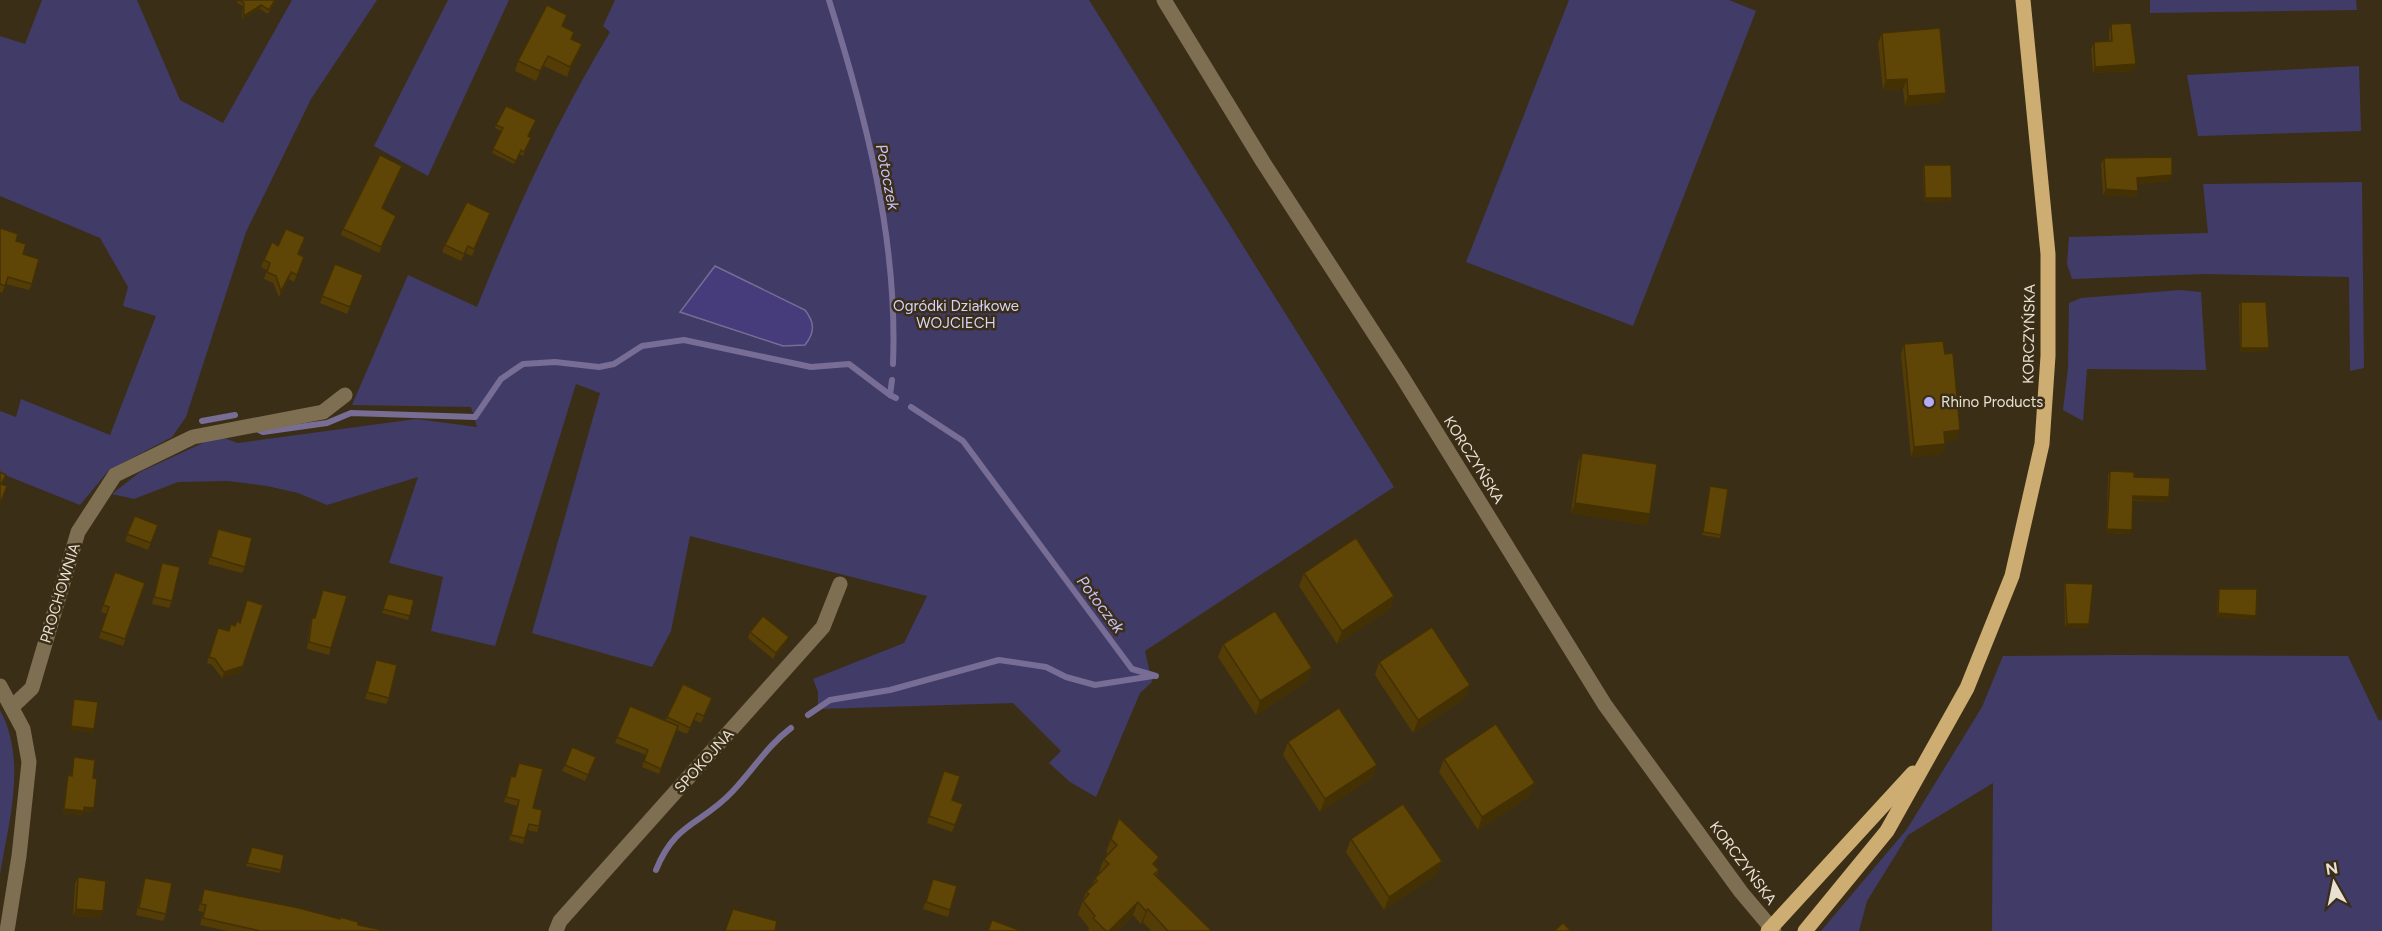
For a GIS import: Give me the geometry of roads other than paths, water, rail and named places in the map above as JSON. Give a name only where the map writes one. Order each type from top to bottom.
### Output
[{"type":"main road","name":"KORCZYŃSKA","points":[[1805,931],[1887,831],[1967,688],[2012,576],[2042,444],[2048,356],[2048,254],[2023,0]]},
{"type":"main road","name":"KORCZYŃSKA","points":[[1771,930],[1929,756]]},
{"type":"street","name":"KORCZYŃSKA","points":[[1164,0],[1263,162],[1401,375],[1605,705],[1771,930]]},
{"type":"street","name":"PROCHOWNIA","points":[[12,707],[32,688],[78,532],[115,475],[193,437],[323,412],[345,395]]},
{"type":"street","name":"SPOKOJNA","points":[[556,931],[560,921],[824,627],[840,584]]},
{"type":"street","points":[[0,686],[23,729],[29,762],[7,931]]},
{"type":"waterway","name":"Potoczek","points":[[829,0],[843,44],[877,179],[890,271],[893,364]]},
{"type":"waterway","points":[[259,430],[263,432],[327,423],[351,413],[475,417],[501,379],[523,364],[555,362],[599,367],[614,364],[642,346],[684,340],[811,367],[849,364],[890,395]]},
{"type":"waterway","name":"Potoczek","points":[[892,380],[890,395],[896,398]]},
{"type":"waterway","name":"Potoczek","points":[[911,407],[963,441],[1132,669],[1156,676]]},
{"type":"waterway","points":[[202,421],[235,415]]},
{"type":"waterway","points":[[808,715],[830,700],[890,690],[999,660],[1046,667],[1066,677],[1095,685],[1153,676]]},
{"type":"waterway","points":[[656,870],[663,854],[680,833],[721,803],[740,784],[760,758],[791,728]]},
{"type":"place","name":"Rhino Products","points":[[1929,402]]},
{"type":"park label","name":"Ogródki Działkowe WOJCIECH","points":[[956,314]]}]
